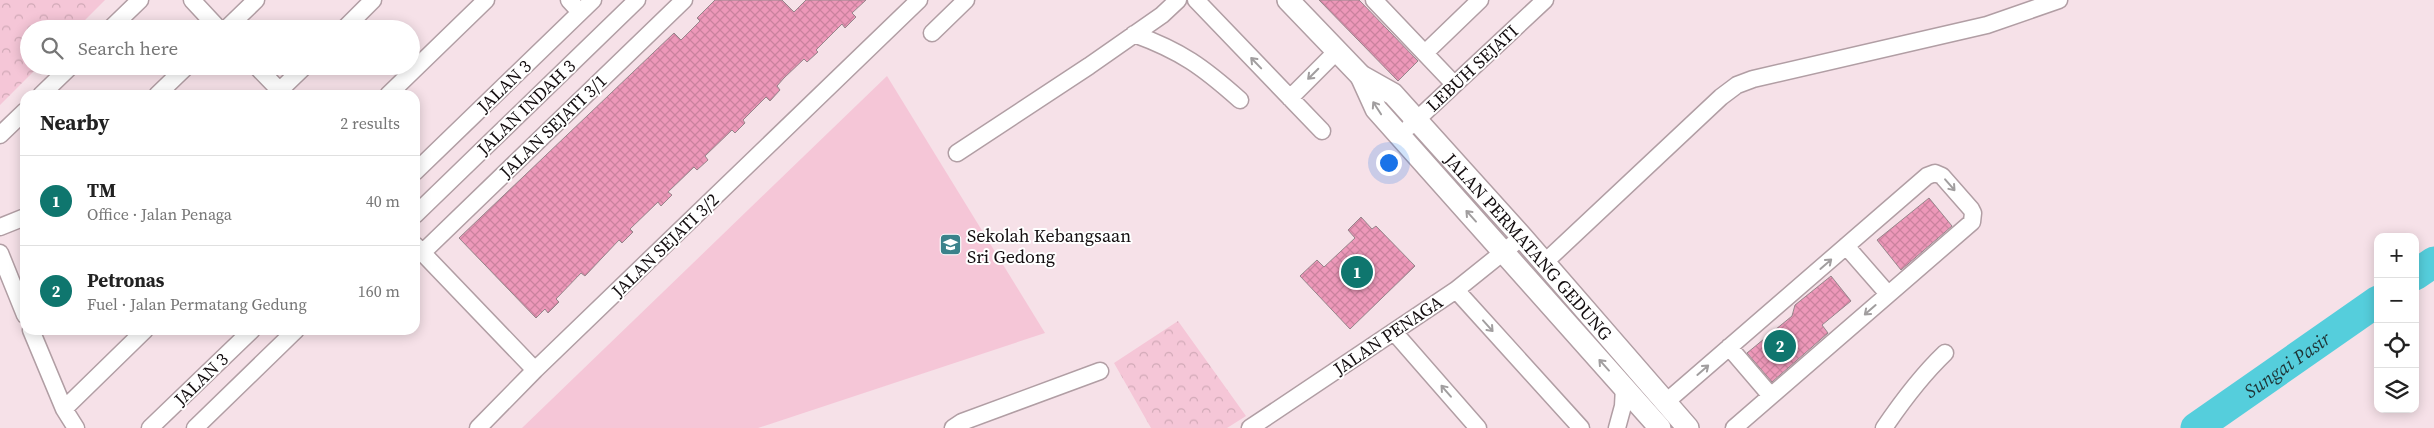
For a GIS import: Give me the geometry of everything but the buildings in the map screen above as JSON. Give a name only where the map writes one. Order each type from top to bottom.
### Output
[{"type":"main road","name":"JALAN PERMATANG GEDUNG","points":[[1288,0],[1361,76],[1393,94],[1522,237],[1688,428]]},
{"type":"main road","name":"JALAN PERMATANG GEDUNG","points":[[1361,76],[1376,109],[1660,428]]},
{"type":"street","points":[[119,20],[140,0]]},
{"type":"street","points":[[192,0],[211,20]]},
{"type":"street","points":[[235,20],[256,0]]},
{"type":"street","points":[[353,20],[373,0]]},
{"type":"street","points":[[420,64],[486,0]]},
{"type":"street","points":[[568,0],[580,12]]},
{"type":"street","name":"JALAN 3","points":[[420,167],[593,0]]},
{"type":"street","name":"JALAN INDAH 3","points":[[420,210],[637,0]]},
{"type":"street","name":"JALAN SEJATI 3/1","points":[[420,248],[684,0]]},
{"type":"street","name":"JALAN SEJATI 3/2","points":[[478,428],[535,370],[919,0]]},
{"type":"street","points":[[932,33],[966,0]]},
{"type":"street","points":[[957,153],[1042,99],[1162,15],[1178,0]]},
{"type":"street","points":[[1196,0],[1322,131]]},
{"type":"street","points":[[1374,0],[1454,84]]},
{"type":"street","points":[[1425,53],[1480,0]]},
{"type":"street","name":"LEBUH SEJATI","points":[[1400,135],[1544,0]]},
{"type":"street","points":[[1544,263],[1721,97],[1737,85],[1754,79],[1986,25],[2059,0]]},
{"type":"street","points":[[1134,34],[1158,43],[1194,61],[1240,100]]},
{"type":"street","points":[[1290,98],[1337,51]]},
{"type":"street","points":[[46,90],[62,75]]},
{"type":"street","points":[[163,90],[178,75]]},
{"type":"street","points":[[264,75],[277,90]]},
{"type":"street","points":[[284,90],[297,75]]},
{"type":"street","points":[[393,90],[409,75]]},
{"type":"street","points":[[0,135],[20,116]]},
{"type":"street","points":[[1666,402],[1931,174],[1942,176],[1971,209],[1973,213],[1972,222],[1734,428]]},
{"type":"street","points":[[0,226],[20,219]]},
{"type":"street","name":"JALAN PENAGA","points":[[1250,428],[1456,290],[1522,237]]},
{"type":"street","points":[[1846,246],[1888,294]]},
{"type":"street","points":[[420,250],[535,370]]},
{"type":"street","points":[[2,263],[20,302]]},
{"type":"street","points":[[1456,290],[1580,428]]},
{"type":"street","points":[[1394,332],[1478,428]]},
{"type":"street","points":[[33,335],[64,409],[76,428]]},
{"type":"street","points":[[64,409],[140,335]]},
{"type":"street","name":"JALAN 3","points":[[150,428],[247,335]]},
{"type":"street","points":[[195,428],[291,335]]},
{"type":"street","points":[[1729,347],[1771,396]]},
{"type":"street","points":[[1884,428],[1910,390],[1946,353]]},
{"type":"street","points":[[953,428],[962,422],[1100,371]]},
{"type":"street","points":[[1617,428],[1623,406],[1624,387]]},
{"type":"green space","points":[[0,0],[105,0],[85,20],[20,20],[20,75],[30,75],[0,105]]},
{"type":"green space","points":[[887,76],[1045,333],[758,428],[522,428]]},
{"type":"green space","points":[[1178,321],[1246,416],[1227,428],[1151,428],[1114,363]]},
{"type":"waterway","name":"Sungai Pasir","points":[[2419,272],[2434,262]]},
{"type":"waterway","name":"Sungai Pasir","points":[[2196,428],[2374,304]]},
{"type":"place","name":"Sekolah Kebangsaan Sri Gedong","points":[[951,245]]},
{"type":"place","name":"TM","points":[[1357,272]]},
{"type":"place","name":"Petronas","points":[[1780,346]]}]
